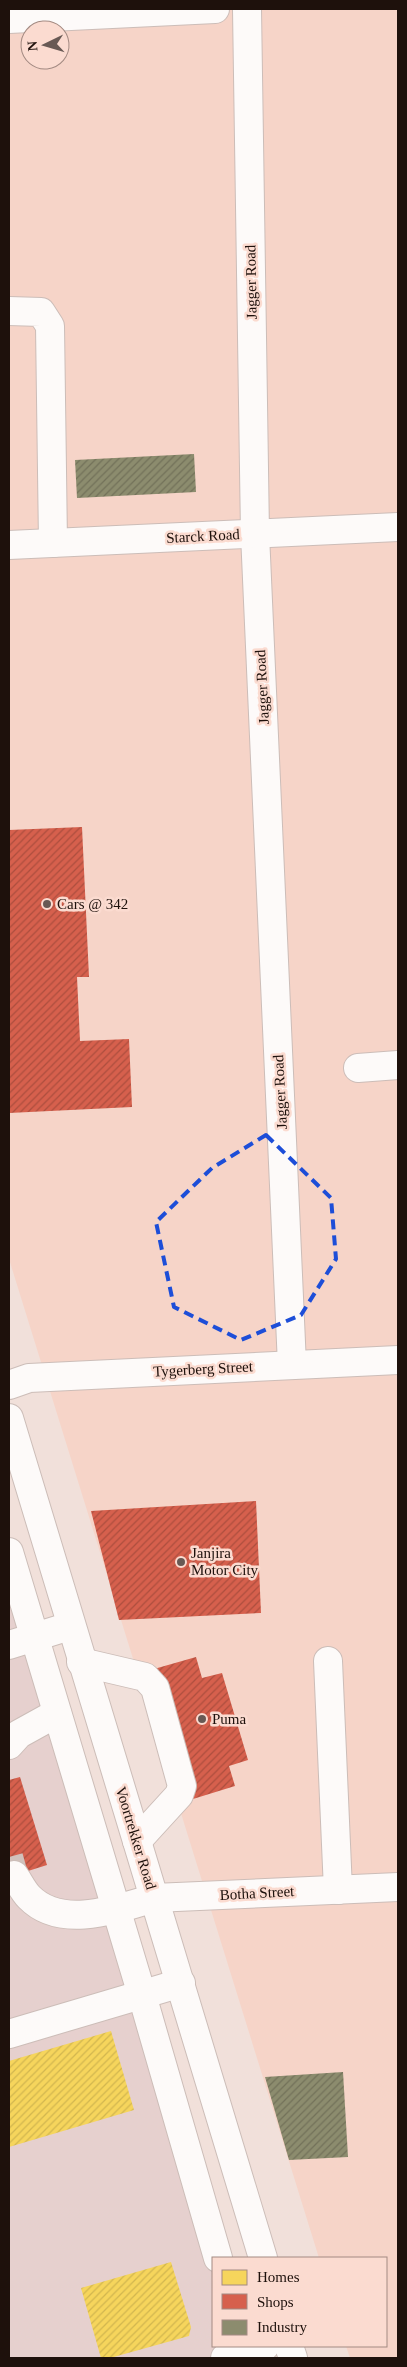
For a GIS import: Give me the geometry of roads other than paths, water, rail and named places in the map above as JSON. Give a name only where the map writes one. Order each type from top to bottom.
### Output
[{"type":"street","points":[[9,19],[215,9]]},
{"type":"street","name":"Jagger Road","points":[[247,9],[255,534],[292,1365]]},
{"type":"street","points":[[9,311],[41,312],[50,326],[53,543]]},
{"type":"street","name":"Starck Road","points":[[9,545],[398,527]]},
{"type":"street","points":[[358,1068],[398,1066]]},
{"type":"street","name":"Tygerberg Street","points":[[9,1385],[29,1378],[398,1360]]},
{"type":"street","name":"Voortrekker Road","points":[[9,1418],[70,1626],[181,1983],[263,2257]]},
{"type":"street","points":[[9,1552],[21,1641],[57,1713],[142,1995],[218,2257]]},
{"type":"street","points":[[21,1641],[70,1626]]},
{"type":"street","points":[[328,1661],[338,1890]]},
{"type":"street","points":[[81,1662],[144,1677],[155,1688],[182,1786],[180,1795],[136,1841]]},
{"type":"street","points":[[9,1744],[19,1734],[57,1713]]},
{"type":"street","name":"Botha Street","points":[[14,1875],[30,1898],[50,1911],[74,1915],[116,1909],[154,1898],[398,1887]]},
{"type":"street","points":[[9,2034],[181,1983]]},
{"type":"tunnel","points":[[9,1857],[14,1875]]},
{"type":"place","name":"Cars @ 342","points":[[47,904]]},
{"type":"place","name":"Janjira Motor City","points":[[181,1562]]},
{"type":"place","name":"Puma","points":[[202,1719]]}]
